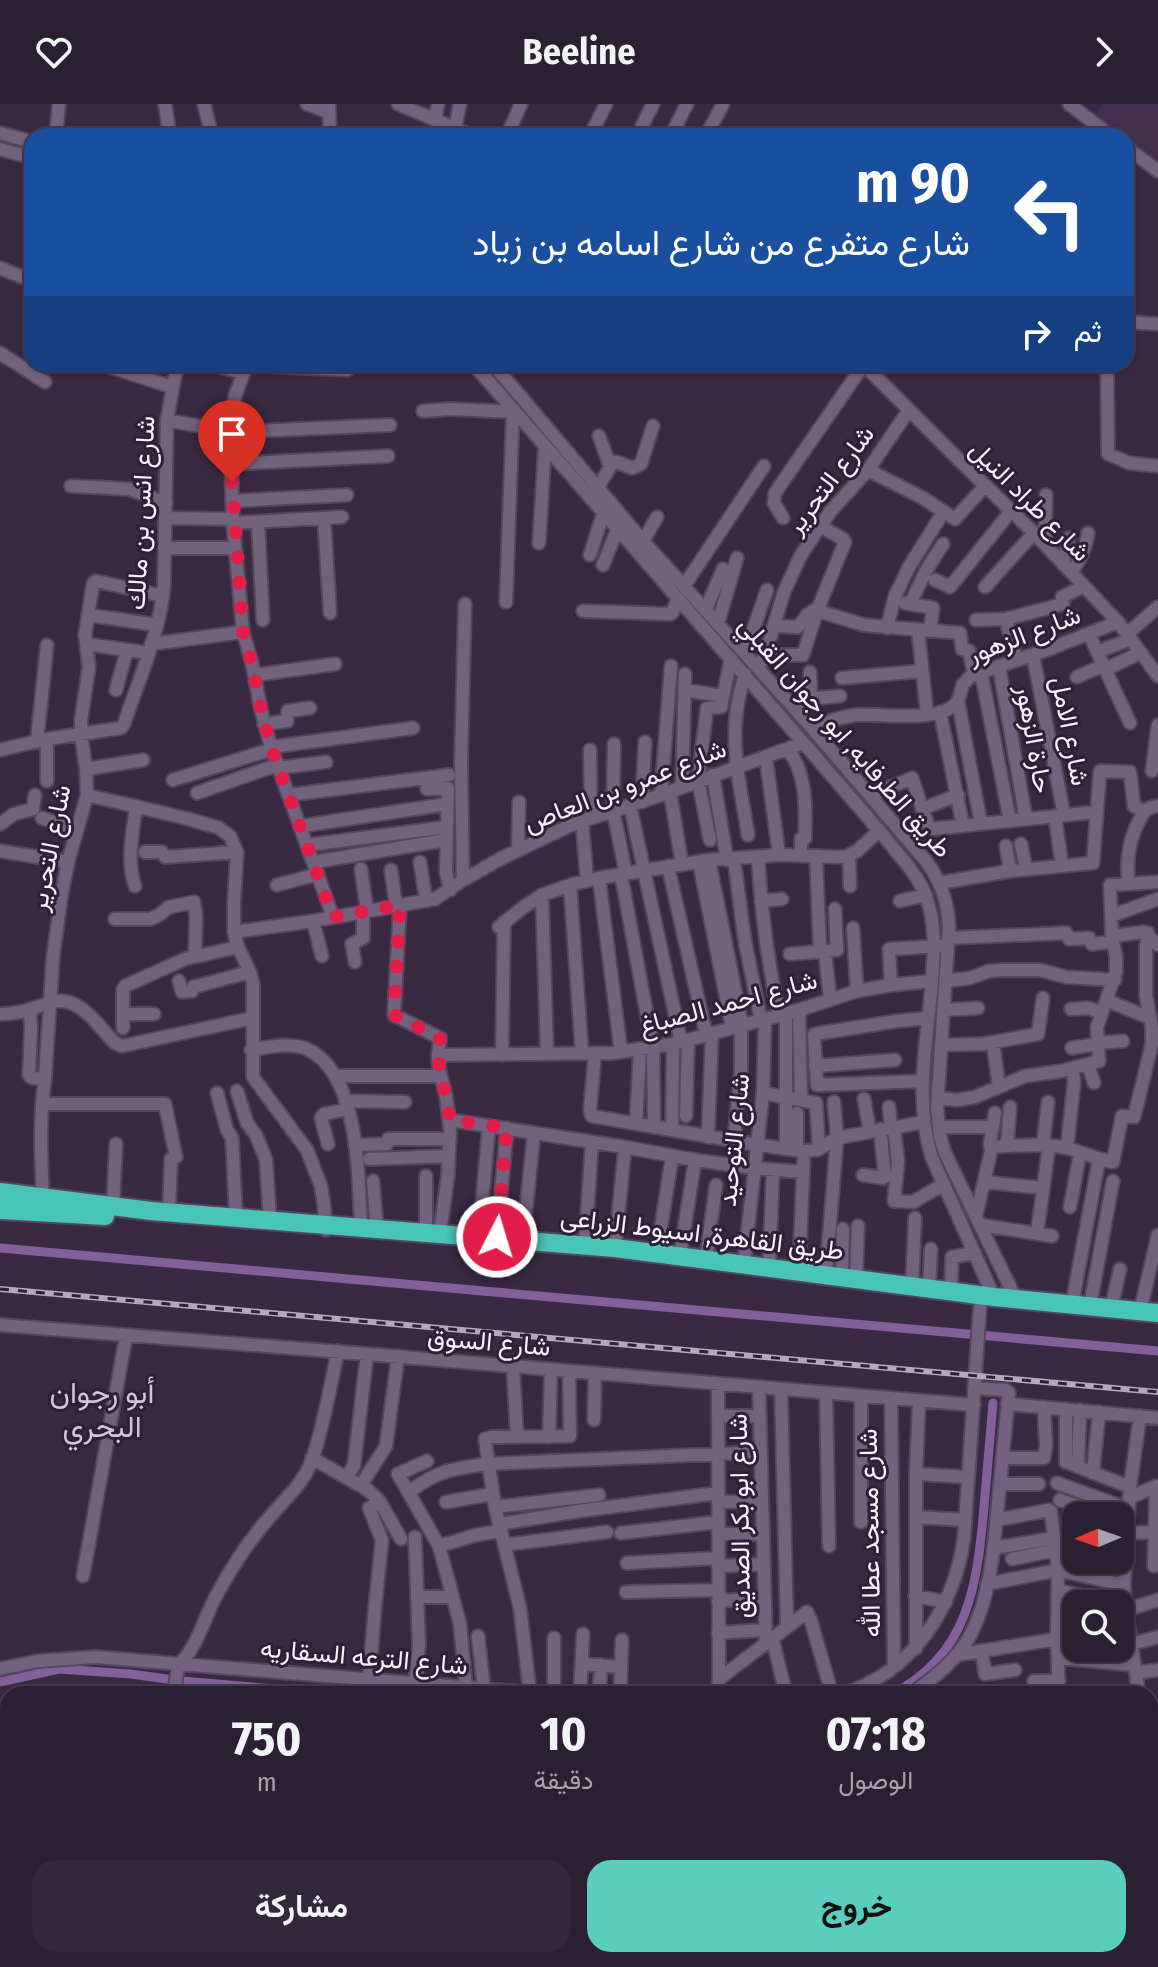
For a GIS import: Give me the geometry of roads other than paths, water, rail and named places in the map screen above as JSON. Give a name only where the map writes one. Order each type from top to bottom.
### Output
[{"type":"highway","name":"طريق القاهرة, اسيوط الزراعى","points":[[0,1192],[169,1212],[270,1220],[326,1229],[369,1227],[615,1248],[706,1259],[985,1308],[1158,1323]]},
{"type":"highway","name":"طريق القاهرة, اسيوط الزراعى","points":[[0,1210],[326,1229],[799,1271],[951,1291],[985,1308],[1016,1299],[1149,1312]]},
{"type":"street","points":[[57,128],[59,104]]},
{"type":"street","points":[[165,104],[169,128]]},
{"type":"street","points":[[204,104],[210,128]]},
{"type":"street","points":[[307,104],[329,108],[330,128]]},
{"type":"street","points":[[398,104],[455,128],[460,104]]},
{"type":"street","points":[[435,120],[438,104]]},
{"type":"street","points":[[510,128],[521,104]]},
{"type":"street","points":[[594,128],[606,104]]},
{"type":"street","points":[[641,128],[653,104]]},
{"type":"street","points":[[675,128],[687,104]]},
{"type":"street","points":[[710,128],[723,104]]},
{"type":"street","points":[[1069,104],[1100,128]]},
{"type":"street","points":[[0,133],[24,140]]},
{"type":"street","points":[[0,149],[24,156]]},
{"type":"street","points":[[1134,153],[1158,171]]},
{"type":"street","points":[[0,268],[24,278]]},
{"type":"street","points":[[1134,322],[1158,324]]},
{"type":"street","points":[[0,353],[24,368]]},
{"type":"street","points":[[29,372],[45,382]]},
{"type":"street","points":[[126,372],[172,387]]},
{"type":"street","name":"شارع انس بن مالك","points":[[0,750],[123,726],[150,648],[163,596],[167,420],[175,372]]},
{"type":"street","points":[[244,372],[233,407],[230,432],[233,521],[243,632],[271,748],[333,917]]},
{"type":"street","name":"طريق الطرفايه, ابو رجوان القبلي","points":[[480,372],[879,831],[926,895],[933,923],[944,1010],[939,1127],[945,1153],[1016,1299]]},
{"type":"street","name":"طريق الطرفايه, ابو رجوان القبلي","points":[[500,372],[643,541],[812,728],[926,861],[939,883],[947,904],[948,942],[928,1018],[923,1081],[924,1122],[932,1158],[975,1253],[985,1308]]},
{"type":"street","points":[[783,518],[774,503],[775,493],[858,372]]},
{"type":"street","name":"شارع طراد النيل","points":[[872,372],[1045,544],[1118,622],[1158,676]]},
{"type":"street","points":[[1107,372],[1107,452],[1129,463],[1158,466]]},
{"type":"street","points":[[423,411],[513,410],[506,602]]},
{"type":"street","name":"شارع التحرير","points":[[758,667],[799,558],[830,512],[868,470],[909,410]]},
{"type":"street","points":[[167,420],[230,432],[390,425]]},
{"type":"street","points":[[598,487],[615,462],[632,468],[641,464],[653,426]]},
{"type":"street","points":[[599,436],[610,466]]},
{"type":"street","points":[[539,543],[545,446]]},
{"type":"street","points":[[231,464],[388,456]]},
{"type":"street","points":[[684,586],[764,466]]},
{"type":"street","points":[[868,470],[956,519],[985,486]]},
{"type":"street","points":[[71,486],[129,489],[166,503]]},
{"type":"street","points":[[232,501],[347,495]]},
{"type":"street","points":[[1045,544],[1046,495]]},
{"type":"street","points":[[887,628],[894,601],[909,567],[944,511]]},
{"type":"street","points":[[935,580],[950,587],[1011,511]]},
{"type":"street","points":[[590,555],[603,514]]},
{"type":"street","points":[[165,518],[258,522],[342,517]]},
{"type":"street","points":[[643,541],[657,517]]},
{"type":"street","points":[[324,518],[330,613]]},
{"type":"street","points":[[258,522],[263,620]]},
{"type":"street","points":[[765,655],[803,655],[845,542],[820,526]]},
{"type":"street","points":[[603,565],[617,530]]},
{"type":"street","points":[[985,587],[1034,533]]},
{"type":"street","points":[[1067,568],[1080,561],[1088,533]]},
{"type":"street","points":[[1067,568],[1069,538]]},
{"type":"street","points":[[910,604],[943,544]]},
{"type":"street","points":[[164,548],[235,548]]},
{"type":"street","points":[[718,623],[737,558]]},
{"type":"street","points":[[706,609],[723,569]]},
{"type":"street","name":"شارع التحرير","points":[[43,1197],[42,1104],[55,942],[68,862],[87,795],[81,720],[89,667],[84,638],[93,584],[96,581],[163,596]]},
{"type":"street","points":[[976,620],[1006,619],[1063,604],[1062,597],[1084,586]]},
{"type":"street","points":[[745,653],[767,590]]},
{"type":"street","points":[[583,611],[670,614],[678,598]]},
{"type":"street","points":[[894,601],[933,608],[924,630],[922,671],[958,795],[963,826]]},
{"type":"street","points":[[463,880],[461,762],[465,604]]},
{"type":"street","points":[[1097,652],[1129,636],[1158,607]]},
{"type":"street","points":[[774,626],[798,627],[808,614],[817,611],[854,623],[961,633],[962,649],[968,650],[978,673],[1010,821]]},
{"type":"street","points":[[89,615],[157,625]]},
{"type":"street","points":[[1006,619],[1016,660]]},
{"type":"street","name":"شارع الزهور","points":[[958,701],[963,684],[978,673],[1118,622]]},
{"type":"street","points":[[86,644],[127,650],[243,632]]},
{"type":"street","points":[[1089,634],[1130,723]]},
{"type":"street","points":[[47,645],[42,740],[47,781]]},
{"type":"street","points":[[116,690],[127,650]]},
{"type":"street","points":[[1077,677],[1140,653]]},
{"type":"street","name":"شارع الامل","points":[[1033,655],[1059,816],[1062,866]]},
{"type":"street","points":[[710,840],[698,780],[707,708],[720,708],[731,658]]},
{"type":"street","points":[[255,675],[335,664]]},
{"type":"street","points":[[671,666],[666,794],[682,864]]},
{"type":"street","name":"حارة الزهور","points":[[999,666],[1026,819]]},
{"type":"street","points":[[842,678],[922,671]]},
{"type":"street","points":[[810,672],[811,699]]},
{"type":"street","points":[[682,787],[685,674]]},
{"type":"street","points":[[745,674],[736,720],[737,767],[748,835]]},
{"type":"street","points":[[685,690],[723,696]]},
{"type":"street","points":[[792,705],[840,696]]},
{"type":"street","points":[[812,728],[856,715],[934,713],[952,709],[958,701]]},
{"type":"street","points":[[958,701],[981,824]]},
{"type":"street","points":[[264,724],[287,721],[288,711],[310,708]]},
{"type":"street","points":[[1152,771],[1158,725]]},
{"type":"street","points":[[173,780],[271,748],[413,728]]},
{"type":"street","points":[[645,742],[636,803],[644,871],[681,1042],[686,1116]]},
{"type":"street","name":"شارع عمرو بن العاص","points":[[234,932],[313,921],[439,897],[518,850],[586,818],[666,794],[803,743]]},
{"type":"street","points":[[614,744],[613,810],[624,874],[654,1127]]},
{"type":"street","points":[[787,749],[797,765],[806,803],[801,856]]},
{"type":"street","points":[[590,750],[586,818],[621,1052]]},
{"type":"street","points":[[766,758],[779,855]]},
{"type":"street","points":[[86,769],[143,760]]},
{"type":"street","points":[[197,793],[278,767],[326,762]]},
{"type":"street","points":[[939,883],[1010,871],[1093,863],[1099,772],[1130,772],[1134,806],[1144,811]]},
{"type":"street","points":[[288,795],[426,783],[449,775]]},
{"type":"street","name":"شارع التوحيد","points":[[713,775],[763,1020],[763,1093],[754,1168],[754,1268]]},
{"type":"street","points":[[870,796],[912,778],[930,829],[1096,812]]},
{"type":"street","points":[[426,783],[448,787],[439,835]]},
{"type":"street","points":[[426,783],[450,890]]},
{"type":"street","points":[[0,824],[14,814],[33,809],[35,795]]},
{"type":"street","points":[[87,795],[219,828],[230,836],[237,852],[234,932],[253,984],[252,1073],[307,1150],[323,1195],[326,1229]]},
{"type":"street","points":[[922,809],[958,795]]},
{"type":"street","points":[[518,850],[519,802]]},
{"type":"street","points":[[301,826],[447,804]]},
{"type":"street","points":[[135,886],[125,858],[136,806]]},
{"type":"street","points":[[1128,883],[1128,845],[1133,831],[1144,811],[1158,806]]},
{"type":"street","points":[[365,816],[368,838]]},
{"type":"street","points":[[42,818],[77,830]]},
{"type":"street","points":[[502,1055],[502,925],[542,895],[593,879],[704,861],[779,855],[849,856],[879,831]]},
{"type":"street","points":[[308,845],[368,838],[439,835]]},
{"type":"street","points":[[277,885],[316,868],[439,835]]},
{"type":"street","points":[[1021,844],[1026,869]]},
{"type":"street","points":[[1006,846],[1010,871]]},
{"type":"street","points":[[0,851],[68,862]]},
{"type":"street","points":[[145,852],[162,852],[165,857],[237,852]]},
{"type":"street","points":[[816,856],[830,999]]},
{"type":"street","points":[[849,856],[850,886]]},
{"type":"street","points":[[758,857],[769,969],[788,1013],[799,1107],[796,1150]]},
{"type":"street","points":[[704,861],[738,1026],[741,1073],[734,1141]]},
{"type":"street","points":[[420,862],[426,901]]},
{"type":"street","points":[[668,866],[709,1034],[708,1137]]},
{"type":"street","points":[[355,962],[352,944],[363,939],[365,911],[361,869]]},
{"type":"street","points":[[391,870],[398,906],[394,1015],[440,1038],[438,1055],[450,1120],[449,1156],[433,1232]]},
{"type":"street","points":[[1094,1083],[1097,1027],[1115,980],[1117,965],[1112,939],[1110,885],[1158,882]]},
{"type":"street","points":[[570,885],[589,1053],[592,1116],[796,1150],[819,1149],[837,1138],[924,1122]]},
{"type":"street","points":[[542,895],[547,1053]]},
{"type":"street","points":[[900,901],[926,895]]},
{"type":"street","points":[[761,901],[782,899]]},
{"type":"street","points":[[1111,916],[1158,899]]},
{"type":"street","points":[[115,919],[150,919],[169,907],[194,902],[195,956]]},
{"type":"street","points":[[790,954],[837,950],[835,909]]},
{"type":"street","points":[[313,921],[322,956]]},
{"type":"street","points":[[825,952],[826,921]]},
{"type":"street","points":[[853,928],[857,991]]},
{"type":"street","points":[[891,985],[889,949],[1066,933],[1069,939],[1089,938],[1092,944],[1143,932],[1148,933],[1158,945]]},
{"type":"street","points":[[990,1147],[1046,1146],[1074,1150],[1113,1162],[1122,1116],[1134,1117],[1154,1053],[1146,996],[1148,933]]},
{"type":"street","points":[[123,1028],[123,987],[174,963],[238,947]]},
{"type":"street","name":"شارع احمد الصباغ","points":[[438,1055],[646,1049],[763,1020],[857,991],[970,978],[989,971],[1040,970],[1066,977],[1115,980]]},
{"type":"street","points":[[179,981],[182,992],[192,991],[193,987],[250,972]]},
{"type":"street","points":[[941,1045],[993,1043],[1039,1034],[1043,998]]},
{"type":"street","points":[[0,1014],[30,1011],[50,1002],[67,1002],[80,1007],[115,1043],[122,1046],[253,1018]]},
{"type":"street","points":[[1071,1009],[1104,1007],[1150,1018]]},
{"type":"street","points":[[944,1010],[978,1008]]},
{"type":"street","points":[[30,1011],[29,1075],[45,1078]]},
{"type":"street","points":[[788,1013],[786,1097],[803,1172],[799,1271]]},
{"type":"street","points":[[123,1014],[154,1014]]},
{"type":"street","points":[[923,1081],[817,1085],[815,1034],[928,1018]]},
{"type":"street","points":[[1072,1048],[1123,1041]]},
{"type":"street","points":[[672,1130],[681,1042]]},
{"type":"street","points":[[993,1043],[999,1087]]},
{"type":"street","points":[[251,1050],[279,1046],[305,1048],[321,1059],[336,1076],[347,1105],[369,1227]]},
{"type":"street","points":[[636,1123],[646,1049]]},
{"type":"street","points":[[815,1066],[895,1060]]},
{"type":"street","points":[[938,1098],[969,1098],[1025,1076],[1093,1062]]},
{"type":"street","points":[[1070,1207],[1074,1150],[1073,1068]]},
{"type":"street","points":[[336,1076],[441,1076]]},
{"type":"street","points":[[237,1091],[247,1123],[256,1135],[266,1160],[270,1220]]},
{"type":"street","points":[[217,1093],[232,1138],[236,1217]]},
{"type":"street","points":[[763,1093],[786,1097],[799,1107]]},
{"type":"street","points":[[864,1099],[884,1129],[898,1162],[894,1201],[913,1202],[944,1184]]},
{"type":"street","points":[[328,1144],[321,1118],[324,1114],[347,1105],[405,1102]]},
{"type":"street","points":[[1037,1234],[1048,1102]]},
{"type":"street","points":[[799,1107],[816,1103],[819,1149]]},
{"type":"street","points":[[42,1104],[165,1104],[176,1157],[171,1159],[169,1212]]},
{"type":"street","points":[[863,1175],[885,1177],[884,1129],[889,1107]]},
{"type":"street","points":[[1007,1146],[1010,1107]]},
{"type":"street","points":[[817,1116],[835,1108],[841,1276]]},
{"type":"street","points":[[995,1113],[978,1221],[1052,1236]]},
{"type":"street","points":[[450,1120],[672,1157],[803,1172]]},
{"type":"street","points":[[488,1237],[489,1126]]},
{"type":"street","points":[[939,1127],[993,1127]]},
{"type":"street","points":[[488,1237],[507,1128]]},
{"type":"street","points":[[523,1239],[534,1133]]},
{"type":"street","points":[[355,1145],[388,1144],[388,1139],[450,1139]]},
{"type":"street","points":[[585,1245],[592,1142]]},
{"type":"street","points":[[113,1206],[116,1144]]},
{"type":"street","points":[[615,1248],[625,1147]]},
{"type":"street","points":[[932,1158],[945,1153]]},
{"type":"street","points":[[369,1159],[449,1156]]},
{"type":"street","points":[[657,1253],[672,1157]]},
{"type":"street","points":[[1081,1305],[1099,1159]]},
{"type":"street","points":[[680,1256],[695,1160]]},
{"type":"street","points":[[754,1268],[773,1170]]},
{"type":"street","points":[[426,1176],[433,1232]]},
{"type":"street","points":[[369,1227],[373,1181]]},
{"type":"street","points":[[1081,1305],[1113,1181]]},
{"type":"street","points":[[984,1182],[1043,1188]]},
{"type":"street","points":[[706,1259],[716,1185]]},
{"type":"street","points":[[915,1218],[921,1287]]},
{"type":"street","points":[[841,1276],[858,1226]]},
{"type":"street","points":[[841,1276],[843,1229]]},
{"type":"street","points":[[1149,1312],[1158,1235]]},
{"type":"street","points":[[921,1287],[931,1249]]},
{"type":"street","points":[[951,1291],[952,1257],[975,1253]]},
{"type":"street","points":[[1111,1309],[1120,1269]]},
{"type":"street","points":[[862,1686],[894,1667],[916,1648],[946,1602],[958,1570],[965,1520],[978,1341],[985,1308]]},
{"type":"street","name":"شارع السوق","points":[[0,1325],[974,1405]]},
{"type":"street","points":[[83,1576],[126,1336]]},
{"type":"street","points":[[175,1686],[177,1668],[189,1655],[206,1615],[240,1556],[297,1487],[309,1467],[338,1351]]},
{"type":"street","points":[[347,1477],[354,1465],[367,1354]]},
{"type":"street","points":[[361,1485],[386,1446],[398,1356]]},
{"type":"street","points":[[513,1366],[517,1437]]},
{"type":"street","points":[[549,1437],[551,1370]]},
{"type":"street","points":[[529,1686],[520,1608],[499,1528],[485,1438],[571,1435],[569,1371]]},
{"type":"street","points":[[594,1420],[595,1373]]},
{"type":"street","points":[[718,1384],[718,1686]]},
{"type":"street","name":"شارع ابو بكر الصديق","points":[[759,1388],[768,1637],[783,1686]]},
{"type":"street","points":[[922,1686],[956,1655],[971,1634],[987,1584],[994,1548],[1009,1393],[1006,1390],[975,1388]]},
{"type":"street","points":[[781,1389],[787,1625]]},
{"type":"street","points":[[826,1393],[829,1546]]},
{"type":"street","points":[[861,1396],[861,1522]]},
{"type":"street","name":"شارع مسجد عطا الله","points":[[891,1398],[894,1667]]},
{"type":"street","points":[[916,1648],[919,1401]]},
{"type":"street","points":[[1007,1404],[1158,1418]]},
{"type":"street","points":[[1003,1458],[1045,1457],[1044,1407]]},
{"type":"street","points":[[1066,1409],[1066,1462],[1093,1473],[1129,1498]]},
{"type":"street","points":[[1078,1467],[1080,1410]]},
{"type":"street","points":[[1093,1473],[1099,1412]]},
{"type":"street","points":[[718,1416],[760,1416]]},
{"type":"street","points":[[1128,1502],[1140,1416]]},
{"type":"street","points":[[409,1492],[443,1471],[487,1464],[761,1452]]},
{"type":"street","points":[[312,1458],[361,1485],[380,1502],[401,1539]]},
{"type":"street","points":[[427,1461],[398,1473],[439,1546],[462,1637],[466,1686]]},
{"type":"street","points":[[916,1474],[968,1477]]},
{"type":"street","points":[[1057,1483],[1129,1498],[1156,1486],[1154,1566]]},
{"type":"street","points":[[1000,1484],[1039,1484]]},
{"type":"street","points":[[446,1502],[599,1495]]},
{"type":"street","points":[[439,1546],[499,1528],[579,1511],[718,1497],[762,1501]]},
{"type":"street","points":[[1060,1500],[1066,1502]]},
{"type":"street","points":[[369,1680],[376,1540],[369,1508],[380,1502]]},
{"type":"street","points":[[997,1520],[1050,1510],[1058,1570],[1059,1686]]},
{"type":"street","points":[[916,1517],[965,1520]]},
{"type":"street","points":[[1134,1527],[1156,1532]]},
{"type":"street","points":[[621,1533],[718,1528],[763,1534]]},
{"type":"street","points":[[504,1545],[607,1532]]},
{"type":"street","points":[[376,1540],[433,1533]]},
{"type":"street","points":[[415,1537],[419,1646],[415,1684]]},
{"type":"street","points":[[1012,1559],[1056,1544]]},
{"type":"street","points":[[994,1548],[1062,1544]]},
{"type":"street","points":[[627,1563],[764,1564]]},
{"type":"street","points":[[987,1584],[1058,1570],[1124,1585]]},
{"type":"street","points":[[1124,1574],[1124,1590]]},
{"type":"street","points":[[626,1592],[765,1598]]},
{"type":"street","points":[[915,1596],[946,1602]]},
{"type":"street","points":[[417,1597],[453,1597]]},
{"type":"street","points":[[1134,1605],[1158,1600]]},
{"type":"street","points":[[719,1679],[768,1637],[806,1612],[830,1686]]},
{"type":"street","points":[[956,1655],[1062,1632]]},
{"type":"street","points":[[718,1633],[768,1637]]},
{"type":"street","points":[[581,1686],[583,1634]]},
{"type":"street","points":[[478,1636],[484,1686]]},
{"type":"street","points":[[1134,1639],[1158,1637]]},
{"type":"street","points":[[554,1638],[554,1686]]},
{"type":"street","points":[[620,1686],[622,1640]]},
{"type":"street","points":[[982,1651],[985,1674],[1015,1670]]},
{"type":"street","name":"شارع الترعه السقاريه","points":[[0,1669],[76,1657],[140,1660],[177,1668],[440,1686]]},
{"type":"street","points":[[1058,1658],[1158,1670]]},
{"type":"street","points":[[1133,1662],[1138,1686]]},
{"type":"street","points":[[582,1664],[621,1667]]},
{"type":"street","points":[[600,1686],[601,1665]]},
{"type":"street","points":[[1034,1686],[1034,1681],[1055,1686]]},
{"type":"waterway","points":[[0,1248],[1158,1351]]},
{"type":"waterway","points":[[905,1686],[938,1659],[953,1638],[972,1590],[978,1564],[993,1403]]},
{"type":"waterway","points":[[0,1682],[59,1669],[240,1686]]},
{"type":"railway","points":[[0,1289],[1158,1392]]},
{"type":"district","name":"أبو رجوان البحري","points":[[102,1410]]}]
